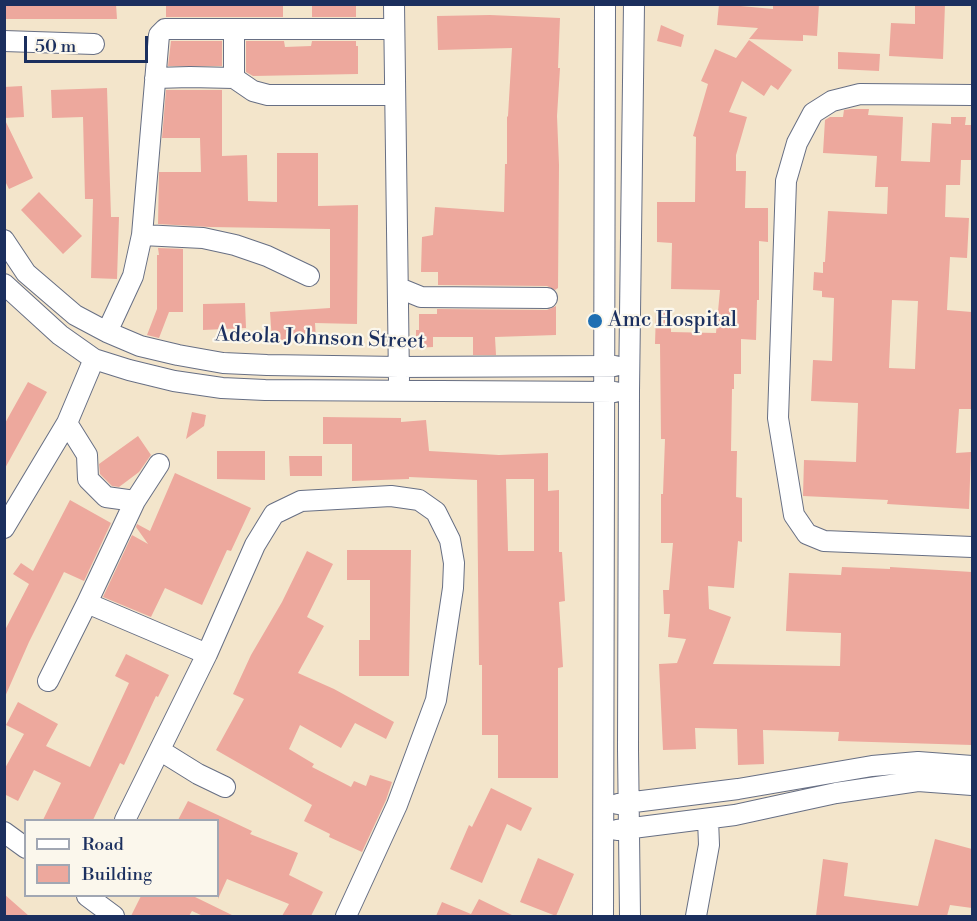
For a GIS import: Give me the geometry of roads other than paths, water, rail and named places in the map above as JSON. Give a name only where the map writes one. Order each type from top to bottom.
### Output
[{"type":"street","points":[[394,4],[399,392]]},
{"type":"street","points":[[603,916],[605,4]]},
{"type":"street","points":[[630,916],[629,392],[634,4]]},
{"type":"street","points":[[107,332],[133,276],[142,235],[159,35],[165,29],[394,29]]},
{"type":"street","points":[[234,30],[234,78]]},
{"type":"street","points":[[4,41],[94,44]]},
{"type":"street","points":[[155,78],[234,78],[253,91],[268,95],[394,95]]},
{"type":"street","points":[[972,95],[860,94],[832,100],[813,113],[797,143],[786,181],[778,418],[794,515],[807,534],[824,541],[972,547]]},
{"type":"street","points":[[142,235],[203,238],[235,245],[267,256],[309,276]]},
{"type":"street","name":"Adeola Johnson Street","points":[[4,240],[26,273],[75,315],[140,346],[178,355],[223,363],[267,365],[630,366]]},
{"type":"street","points":[[4,284],[60,335],[94,359],[174,381],[222,388],[265,390],[629,392]]},
{"type":"street","points":[[399,288],[421,297],[546,298]]},
{"type":"street","points":[[4,528],[67,423],[94,359]]},
{"type":"street","points":[[67,423],[87,455],[88,479],[106,497],[135,501]]},
{"type":"street","points":[[48,681],[135,501],[159,464]]},
{"type":"street","points":[[126,819],[207,654],[255,545],[274,513],[302,501],[391,496],[419,500],[436,512],[450,540],[454,563],[453,588],[436,700],[397,805],[346,916]]},
{"type":"street","points":[[87,603],[207,654]]},
{"type":"street","points":[[161,751],[198,774],[225,787]]},
{"type":"street","points":[[602,805],[738,789],[872,766],[918,762],[972,766]]},
{"type":"street","points":[[603,831],[735,815],[836,793],[918,781],[972,785]]},
{"type":"street","points":[[696,916],[709,845],[708,819]]},
{"type":"street","points":[[4,832],[24,847]]},
{"type":"street","points":[[88,897],[114,916]]},
{"type":"place","name":"Amc Hospital","points":[[595,321]]}]
